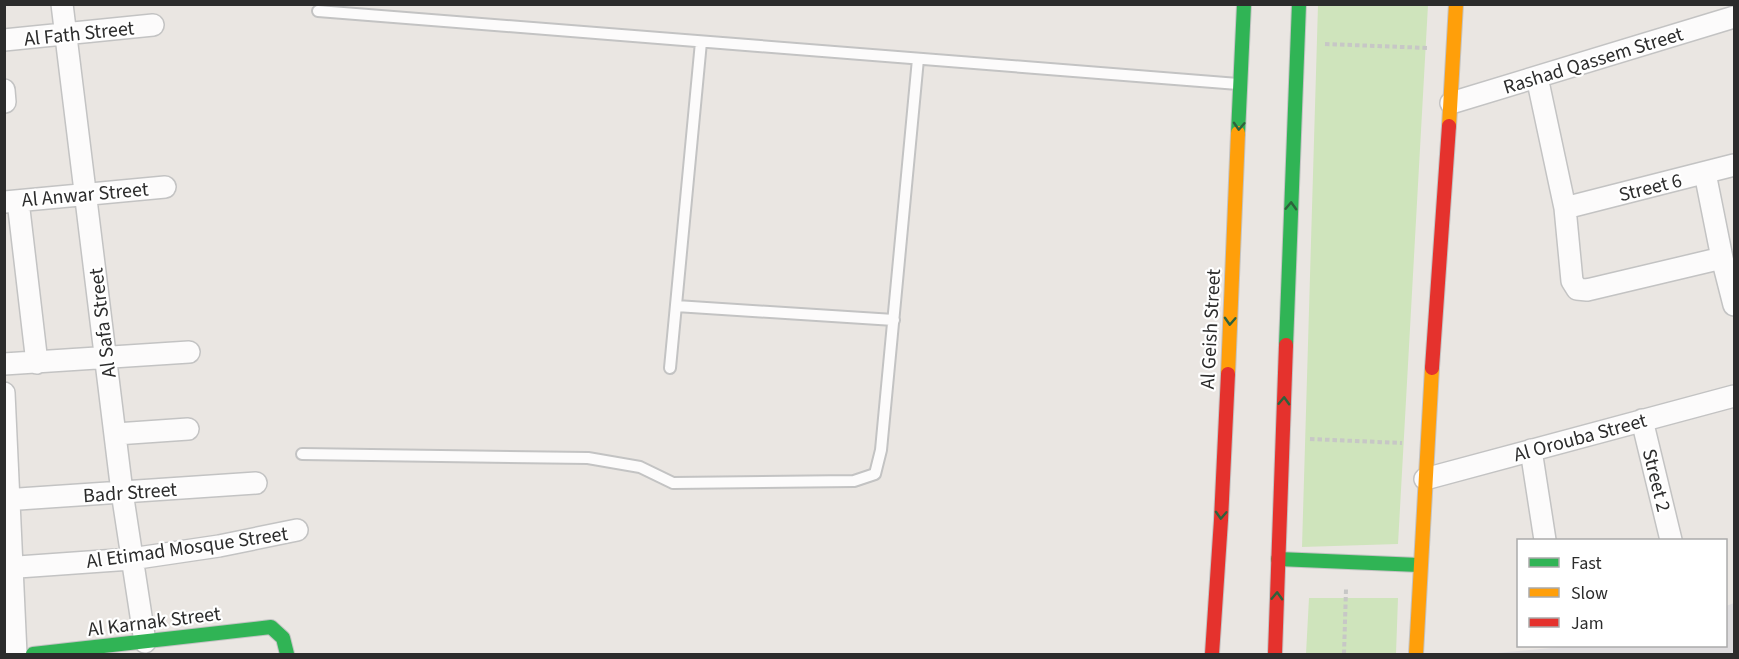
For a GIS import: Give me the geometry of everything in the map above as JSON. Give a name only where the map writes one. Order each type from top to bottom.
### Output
[{"type":"main road","name":"Al Geish Street","points":[[1212,654],[1221,509],[1244,4]]},
{"type":"main road","points":[[1275,654],[1299,4]]},
{"type":"main road","points":[[1416,654],[1426,444],[1456,4]]},
{"type":"main road","points":[[1278,559],[1419,565]]},
{"type":"main road","name":"Al Karnak Street","points":[[33,654],[271,627],[285,638],[287,654]]},
{"type":"street","name":"Al Safa Street","points":[[62,4],[122,492],[145,642]]},
{"type":"street","name":"Rashad Qassem Street","points":[[1451,103],[1734,17]]},
{"type":"street","name":"Al Fath Street","points":[[4,40],[153,25]]},
{"type":"street","points":[[1537,76],[1566,208],[1572,281],[1577,289],[1587,290],[1722,258]]},
{"type":"street","name":"Street 6","points":[[1566,208],[1734,165]]},
{"type":"street","points":[[1705,173],[1734,305]]},
{"type":"street","name":"Al Anwar Street","points":[[11,201],[165,187]]},
{"type":"street","points":[[11,201],[37,363]]},
{"type":"street","points":[[4,364],[189,352]]},
{"type":"street","points":[[4,393],[8,568],[16,654]]},
{"type":"street","name":"Al Orouba Street","points":[[1425,479],[1734,396]]},
{"type":"street","name":"Street 2","points":[[1642,420],[1671,539]]},
{"type":"street","points":[[116,434],[188,429]]},
{"type":"street","points":[[1531,450],[1545,539]]},
{"type":"street","name":"Badr Street","points":[[7,500],[256,483]]},
{"type":"street","name":"Al Etimad Mosque Street","points":[[8,568],[131,559],[219,546],[297,530]]},
{"type":"lane","points":[[318,11],[1241,85]]},
{"type":"lane","points":[[670,368],[701,42]]},
{"type":"lane","points":[[302,454],[588,458],[640,467],[674,483],[854,481],[874,474],[881,450],[918,59]]},
{"type":"lane","points":[[676,306],[894,320]]},
{"type":"path","points":[[1297,42],[1454,49]]},
{"type":"path","points":[[1282,438],[1426,444]]},
{"type":"path","points":[[1344,654],[1348,562]]},
{"type":"shaded area","points":[[1734,603],[1734,654],[1487,654],[1562,647],[1727,647],[1727,606]]},
{"type":"green space","points":[[1318,5],[1428,5],[1398,544],[1302,547]]},
{"type":"green space","points":[[1309,598],[1398,598],[1396,654],[1306,654]]},
{"type":"traffic: fast","points":[[1238,133],[1244,4]]},
{"type":"traffic: fast","points":[[1286,345],[1299,4]]},
{"type":"traffic: fast","points":[[1278,559],[1419,565]]},
{"type":"traffic: fast","points":[[33,654],[271,627],[283,638],[287,654]]},
{"type":"traffic: slow","points":[[1449,126],[1456,4]]},
{"type":"traffic: slow","points":[[1228,374],[1238,133]]},
{"type":"traffic: slow","points":[[1416,654],[1432,368]]},
{"type":"traffic: jam","points":[[1432,368],[1449,126]]},
{"type":"traffic: jam","points":[[1275,654],[1286,345]]},
{"type":"traffic: jam","points":[[1212,654],[1228,374]]}]
